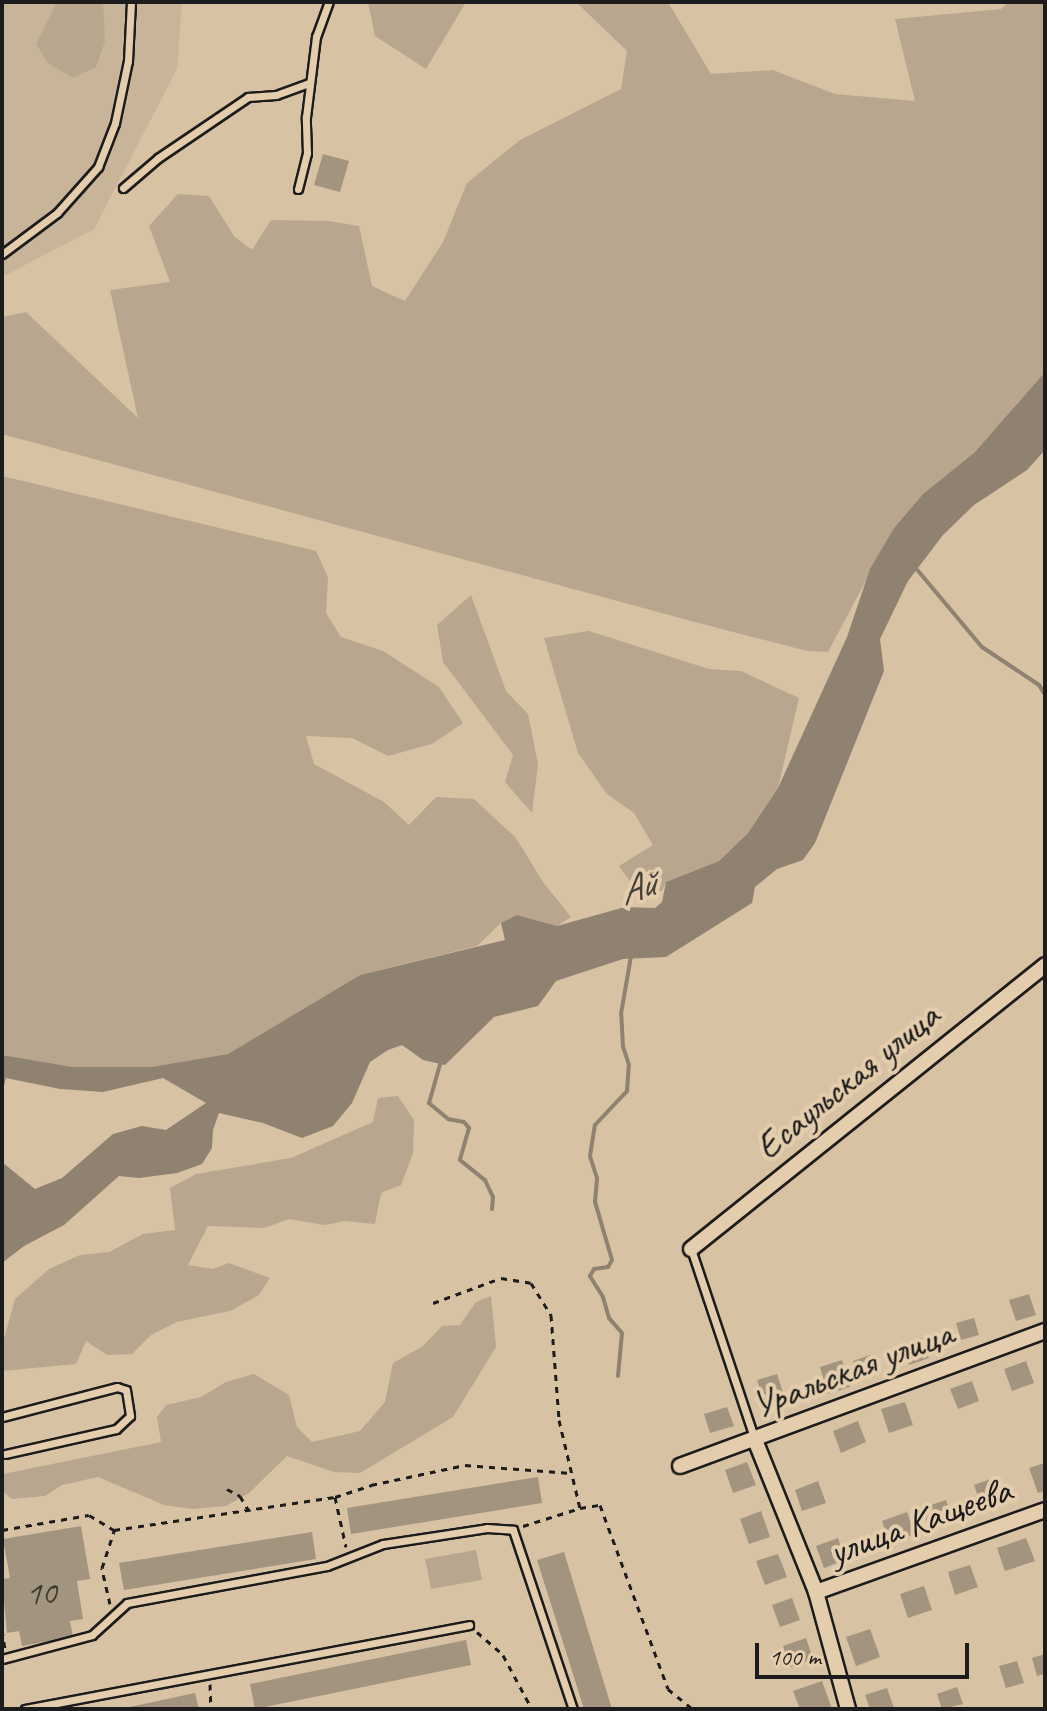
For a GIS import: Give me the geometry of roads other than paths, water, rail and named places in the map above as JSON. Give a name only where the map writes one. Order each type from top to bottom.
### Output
[{"type":"street","name":"Есаульская улица","points":[[691,1249],[1045,965]]},
{"type":"street","name":"Уральская улица","points":[[680,1466],[1045,1331]]},
{"type":"street","points":[[755,1440],[816,1592],[848,1709]]},
{"type":"street","name":"улица Кащеева","points":[[816,1592],[1045,1510]]},
{"type":"lane","points":[[2,254],[57,213],[98,167],[115,123],[128,61],[131,2]]},
{"type":"lane","points":[[298,189],[307,153],[309,83],[316,37],[329,2]]},
{"type":"lane","points":[[123,188],[158,158],[248,97],[276,95],[309,83]]},
{"type":"lane","points":[[691,1249],[755,1440]]},
{"type":"lane","points":[[2,1417],[117,1387],[126,1390],[130,1416],[116,1429],[5,1454]]},
{"type":"lane","points":[[4,1659],[92,1635],[127,1603],[327,1566],[383,1544],[487,1528],[513,1530],[573,1709]]},
{"type":"lane","points":[[25,1709],[469,1625]]},
{"type":"waterway","points":[[914,566],[982,647],[1039,685],[1045,695]]},
{"type":"waterway","points":[[618,1376],[622,1333],[609,1318],[603,1297],[590,1276],[594,1269],[608,1267],[612,1260],[595,1202],[597,1178],[590,1156],[595,1125],[627,1091],[629,1065],[623,1047],[621,1014],[631,956]]},
{"type":"waterway","points":[[441,1061],[429,1103],[448,1119],[464,1122],[469,1128],[460,1160],[485,1180],[493,1197],[492,1209]]},
{"type":"water label","name":"Ай","points":[[637,887]]}]
